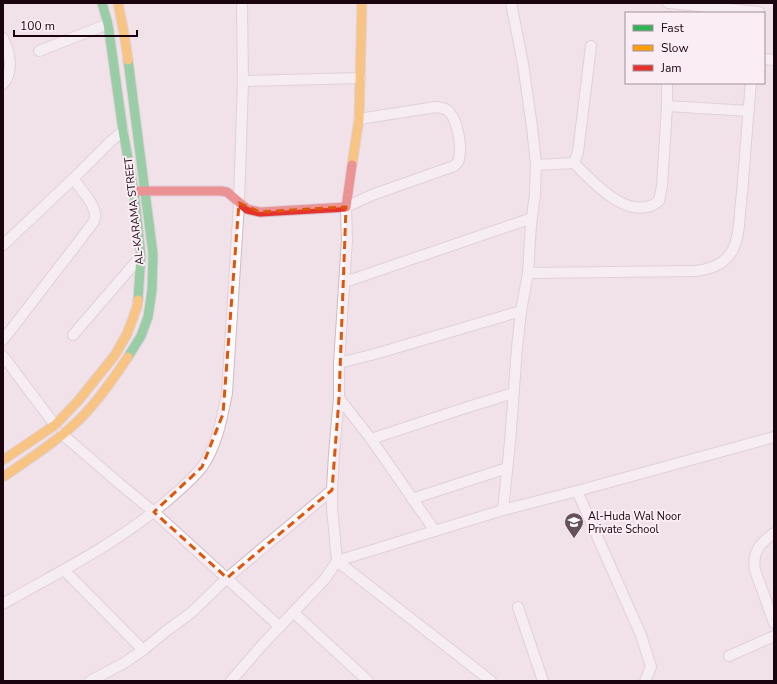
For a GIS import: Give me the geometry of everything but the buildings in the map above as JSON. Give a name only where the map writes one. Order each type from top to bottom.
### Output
[{"type":"street","name":"AL-KARAMA STREET","points":[[3,460],[55,424],[78,401],[115,356],[127,334],[137,307],[141,256],[134,191],[123,131],[108,24],[102,3]]},
{"type":"street","name":"AL-KARAMA STREET","points":[[3,476],[62,434],[86,412],[108,387],[138,343],[145,327],[151,303],[153,254],[125,39],[118,3]]},
{"type":"street","points":[[3,604],[98,550],[140,523],[177,492],[202,467],[210,453],[223,414],[229,372],[239,203],[243,81],[242,3]]},
{"type":"street","points":[[231,681],[263,644],[325,580],[337,561],[332,508],[332,490],[339,398],[339,362],[345,282],[347,240],[346,207],[359,119],[362,3]]},
{"type":"street","points":[[503,510],[521,311],[528,273],[536,165],[523,64],[511,3]]},
{"type":"street","points":[[668,3],[759,9]]},
{"type":"street","points":[[39,51],[108,24]]},
{"type":"street","points":[[3,38],[10,65],[8,79],[3,84]]},
{"type":"street","points":[[574,163],[578,152],[591,46]]},
{"type":"street","points":[[243,81],[360,78]]},
{"type":"street","points":[[536,165],[574,163],[592,181],[619,202],[636,208],[653,206],[659,202],[662,186],[667,84]]},
{"type":"street","points":[[528,273],[696,271],[709,269],[725,260],[736,243],[751,84]]},
{"type":"street","points":[[667,106],[749,110]]},
{"type":"street","points":[[134,191],[222,191],[227,192],[247,209],[260,212],[346,207],[372,195],[454,166],[460,159],[459,133],[455,121],[446,109],[436,107],[359,119]]},
{"type":"street","points":[[3,245],[123,131]]},
{"type":"street","points":[[3,340],[93,223],[95,212],[93,206],[73,179]]},
{"type":"street","points":[[345,282],[532,218]]},
{"type":"street","points":[[73,335],[141,256]]},
{"type":"street","points":[[339,362],[375,354],[521,311]]},
{"type":"street","points":[[3,356],[55,424]]},
{"type":"street","points":[[371,440],[462,408],[513,393]]},
{"type":"street","points":[[339,398],[371,440],[435,531]]},
{"type":"street","points":[[62,434],[121,486],[154,512],[280,627]]},
{"type":"street","points":[[337,561],[503,510],[774,437]]},
{"type":"street","points":[[412,499],[507,468]]},
{"type":"street","points":[[90,681],[124,664],[192,612],[227,578],[332,490]]},
{"type":"street","points":[[577,491],[641,635],[650,667],[645,681]]},
{"type":"street","points":[[774,533],[763,541],[758,548],[754,562],[755,570],[774,623]]},
{"type":"street","points":[[337,561],[491,681]]},
{"type":"street","points":[[64,570],[143,650]]},
{"type":"street","points":[[518,606],[543,681]]},
{"type":"street","points":[[294,613],[368,681]]},
{"type":"street","points":[[729,656],[774,636]]},
{"type":"highlighted area","points":[[239,203],[260,212],[346,207],[339,398],[332,490],[227,578],[154,512],[202,467],[223,414]]},
{"type":"traffic: fast","points":[[102,3],[108,24],[123,131],[134,191],[141,256],[138,300]]},
{"type":"traffic: fast","points":[[128,60],[153,254],[152,290],[148,317],[141,336],[128,357]]},
{"type":"traffic: slow","points":[[118,3],[128,60]]},
{"type":"traffic: slow","points":[[352,165],[359,119],[362,3]]},
{"type":"traffic: slow","points":[[3,460],[55,425],[78,401],[115,355],[127,334],[137,307],[138,300]]},
{"type":"traffic: slow","points":[[3,477],[52,443],[79,420],[99,398],[128,357]]},
{"type":"traffic: jam","points":[[136,191],[227,192],[247,209],[260,212],[346,207],[352,165]]},
{"type":"place","name":"Al-Huda Wal Noor Private School","points":[[574,539]]}]
